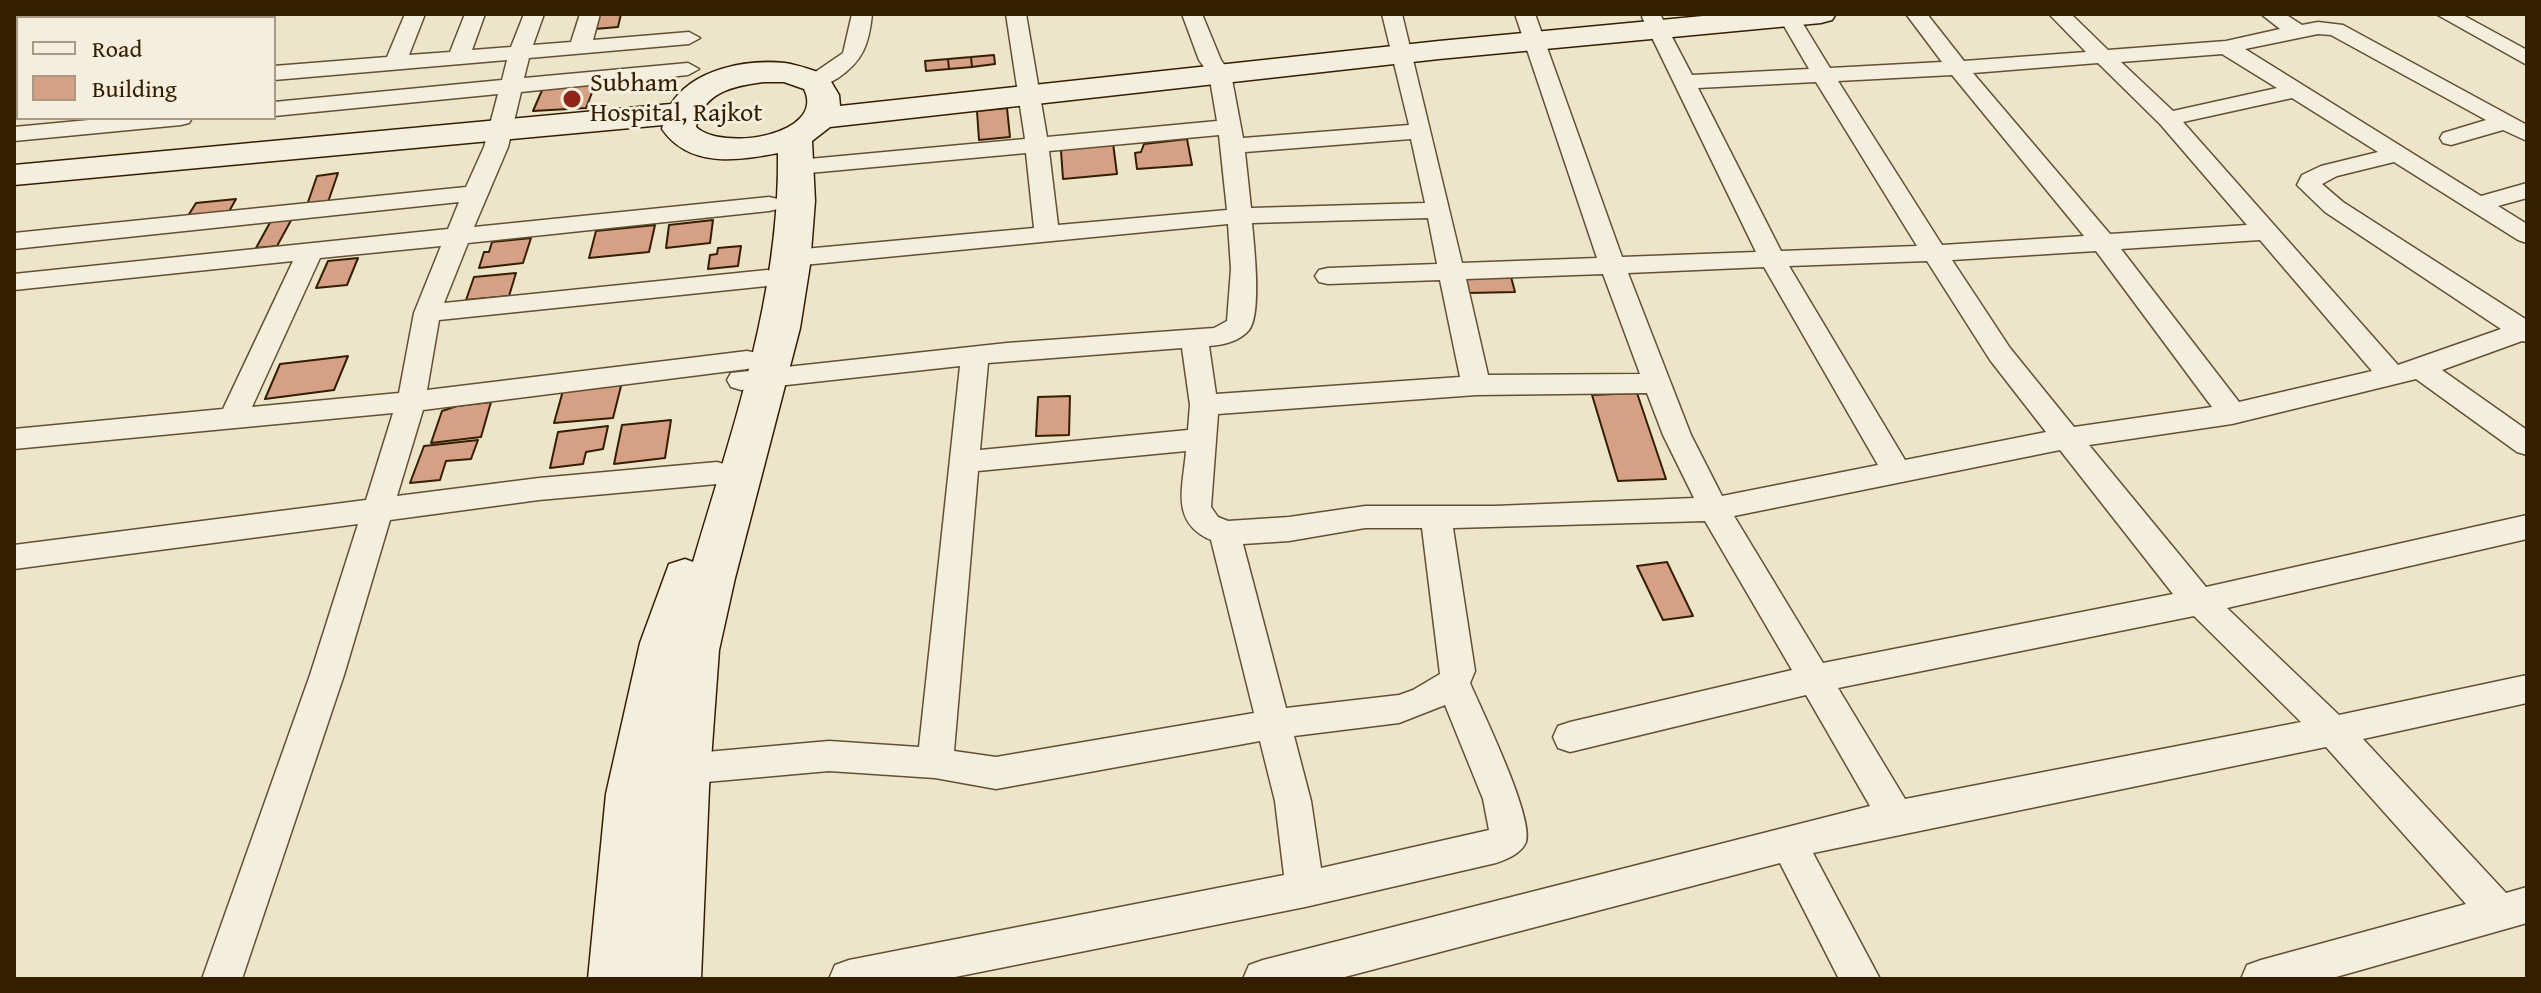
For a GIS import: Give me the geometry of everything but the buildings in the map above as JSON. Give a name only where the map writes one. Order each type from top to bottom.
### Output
[{"type":"main road","points":[[686,101],[688,139],[712,148],[744,150],[803,125],[1027,86],[1215,67],[1397,36],[1821,14]]},
{"type":"main road","points":[[14,193],[498,138],[686,101],[727,79],[764,72],[787,73],[803,125],[780,268],[753,372],[696,642],[684,769],[672,979]]},
{"type":"main road","points":[[780,268],[769,204],[803,125]]},
{"type":"main road","points":[[14,175],[498,138]]},
{"type":"main road","points":[[617,979],[632,794],[664,643],[717,473],[753,372]]},
{"type":"street","points":[[395,63],[415,14]]},
{"type":"street","points":[[458,58],[475,14]]},
{"type":"street","points":[[222,979],[327,675],[411,402],[427,313],[498,138],[520,52],[534,14]]},
{"type":"street","points":[[580,47],[590,14]]},
{"type":"street","points":[[276,109],[510,88],[686,101],[693,14]]},
{"type":"street","points":[[803,125],[855,56],[859,47],[862,14]]},
{"type":"street","points":[[1016,14],[1037,145],[1047,235]]},
{"type":"street","points":[[14,439],[234,416],[1215,337],[1232,332],[1240,324],[1244,269],[1231,137],[1215,67],[1192,14]]},
{"type":"street","points":[[1916,14],[1957,68],[2102,241],[2232,414]]},
{"type":"street","points":[[2059,14],[2101,58],[2168,119],[2392,376]]},
{"type":"street","points":[[2271,14],[2298,32]]},
{"type":"street","points":[[2446,14],[2527,59]]},
{"type":"street","points":[[1788,16],[1822,76],[2000,354],[2198,602],[2513,908],[2261,979]]},
{"type":"street","points":[[1663,20],[1685,82],[1773,261],[1897,472]]},
{"type":"street","points":[[1529,28],[1612,264],[1677,435],[1714,509],[1896,817]]},
{"type":"street","points":[[1685,82],[2101,58],[2226,47],[2318,28],[2336,29],[2527,134]]},
{"type":"street","points":[[276,73],[580,47],[630,36],[689,38]]},
{"type":"street","points":[[1397,36],[1421,131],[1476,385]]},
{"type":"street","points":[[2226,47],[2527,235]]},
{"type":"street","points":[[2168,119],[2293,91]]},
{"type":"street","points":[[14,134],[160,120]]},
{"type":"street","points":[[2451,138],[2505,122]]},
{"type":"street","points":[[803,125],[1037,145],[1421,131]]},
{"type":"street","points":[[2396,155],[2329,171],[2310,180],[2309,185],[2334,207],[2526,331]]},
{"type":"street","points":[[2477,205],[2527,190]]},
{"type":"street","points":[[14,241],[475,193]]},
{"type":"street","points":[[14,282],[769,204]]},
{"type":"street","points":[[427,313],[1047,235],[1239,216],[1438,210]]},
{"type":"street","points":[[1328,276],[1612,264],[1773,261],[2265,232]]},
{"type":"street","points":[[234,416],[310,252]]},
{"type":"street","points":[[1194,338],[1204,405],[1196,509],[1207,525],[1225,533],[1289,529],[1365,517],[1495,517],[1714,509],[2067,438],[2232,414],[2392,376],[2526,331]]},
{"type":"street","points":[[935,763],[975,356]]},
{"type":"street","points":[[2420,368],[2527,445]]},
{"type":"street","points":[[1204,405],[1476,385],[1658,383]]},
{"type":"street","points":[[964,462],[1201,439]]},
{"type":"street","points":[[14,557],[539,489],[717,473]]},
{"type":"street","points":[[684,769],[829,756],[935,763],[996,773],[1275,724],[1399,709],[1424,701],[1453,683],[1458,671],[1436,516]]},
{"type":"street","points":[[1570,737],[1814,679],[2198,602],[2527,527]]},
{"type":"street","points":[[1225,533],[1293,801],[1305,889]]},
{"type":"street","points":[[849,979],[1305,889],[1496,846],[1509,838],[1501,799],[1453,683]]},
{"type":"street","points":[[1263,979],[1789,844],[1831,830],[2333,731],[2527,689]]},
{"type":"street","points":[[1789,844],[1860,979]]},
{"type":"place","name":"Subham Hospital, Rajkot","points":[[572,99]]}]
